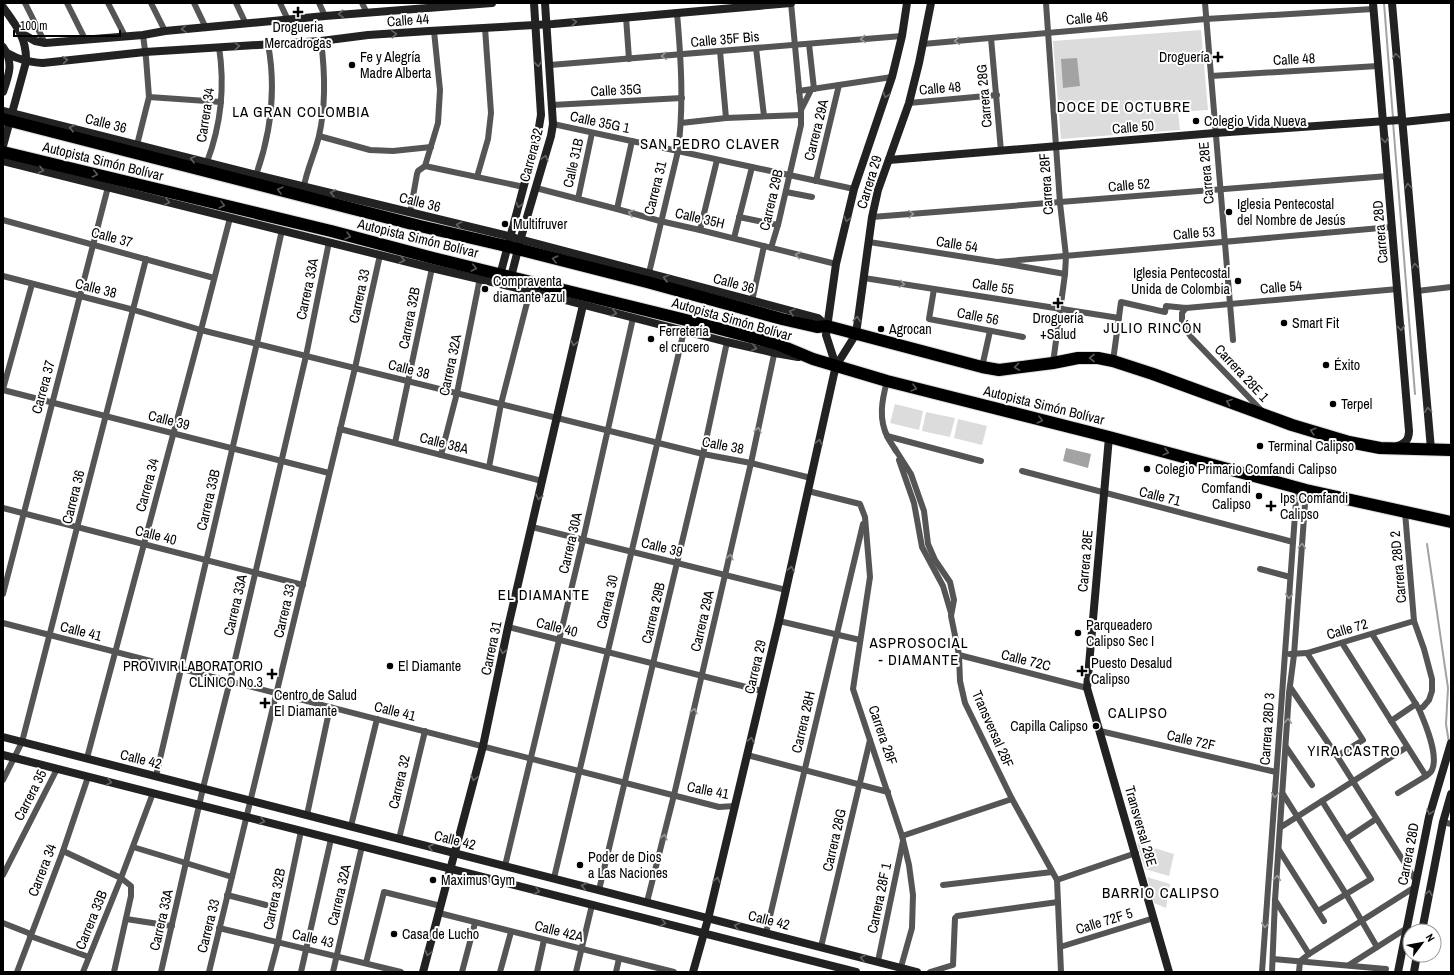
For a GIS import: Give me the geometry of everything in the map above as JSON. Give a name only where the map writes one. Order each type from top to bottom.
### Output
[{"type":"highway","name":"Autopista Simón Bolívar","points":[[8,118],[420,226],[514,243],[610,268],[782,319],[817,327],[827,326],[982,367],[999,370],[1078,358],[1098,358],[1153,374],[1266,416],[1349,442],[1391,449],[1451,450]]},
{"type":"highway","name":"Autopista Simón Bolívar","points":[[3,152],[62,171],[304,224],[455,268],[776,349],[887,381],[1109,437],[1302,489],[1451,522]]},
{"type":"highway","points":[[420,226],[434,219]]},
{"type":"highway","points":[[1430,518],[1451,526]]},
{"type":"street","points":[[25,3],[45,42]]},
{"type":"street","points":[[67,3],[85,39]]},
{"type":"street","points":[[108,3],[125,36]]},
{"type":"street","points":[[151,3],[165,31]]},
{"type":"street","points":[[194,3],[206,28]]},
{"type":"street","points":[[236,3],[246,24]]},
{"type":"street","points":[[280,3],[288,20]]},
{"type":"street","points":[[319,3],[325,16]]},
{"type":"street","points":[[362,3],[366,13]]},
{"type":"street","name":"Calle 44","points":[[21,33],[36,41],[45,42],[143,35],[165,31],[366,13],[406,6],[487,3]]},
{"type":"street","name":"Carrera 32","points":[[505,280],[514,243],[524,187],[542,115],[534,3]]},
{"type":"street","name":"Carrera 32","points":[[514,243],[536,188],[553,124],[545,3]]},
{"type":"street","name":"Calle 44","points":[[26,62],[43,63],[145,52],[320,41],[368,35],[536,25],[791,3]]},
{"type":"street","name":"Carrera 29B","points":[[771,248],[778,225],[801,125],[791,3]]},
{"type":"street","name":"Carrera 29","points":[[836,366],[826,335],[836,264],[854,189],[892,77],[902,36],[907,3]]},
{"type":"street","name":"Carrera 29","points":[[693,972],[708,918],[779,621],[836,366],[856,334],[868,242],[878,190],[909,103],[931,3]]},
{"type":"street","name":"Carrera 28F","points":[[1046,3],[1060,203],[1066,256],[1061,309],[1053,363]]},
{"type":"street","name":"Carrera 28E","points":[[1205,3],[1232,340]]},
{"type":"street","points":[[1392,3],[1401,121],[1432,449]]},
{"type":"street","name":"Calle 46","points":[[923,44],[1373,6]]},
{"type":"street","name":"Carrera 28D","points":[[1373,6],[1378,66],[1385,122],[1409,434],[1405,442],[1391,449]]},
{"type":"street","points":[[3,7],[21,33],[26,49],[26,62],[8,118],[3,146]]},
{"type":"street","name":"Carrera 31","points":[[649,273],[678,151],[681,123],[682,98],[680,54],[676,13]]},
{"type":"street","points":[[626,18],[629,59]]},
{"type":"street","points":[[477,177],[488,139],[491,113],[485,28]]},
{"type":"street","points":[[410,213],[417,174],[418,171],[425,166],[438,122],[440,90],[434,31]]},
{"type":"street","points":[[137,145],[148,97],[143,35]]},
{"type":"street","name":"Calle 35F Bis","points":[[550,65],[902,36]]},
{"type":"street","name":"Carrera 28G","points":[[991,38],[1001,151]]},
{"type":"street","points":[[304,186],[319,136],[324,96],[320,41]]},
{"type":"street","points":[[256,175],[266,140],[271,110],[272,80],[268,44]]},
{"type":"street","name":"Carrera 29A","points":[[809,44],[812,89]]},
{"type":"street","name":"Carrera 34","points":[[207,162],[217,129],[221,102],[222,78],[219,47]]},
{"type":"street","points":[[756,48],[764,116]]},
{"type":"street","points":[[5,50],[15,58],[26,62]]},
{"type":"street","points":[[4,89],[10,71],[10,62],[5,50]]},
{"type":"street","points":[[720,51],[726,118]]},
{"type":"street","name":"Calle 48","points":[[1211,76],[1378,66]]},
{"type":"street","points":[[799,91],[892,77]]},
{"type":"street","name":"Carrera 29A","points":[[816,181],[839,85]]},
{"type":"street","name":"Carrera 29B","points":[[801,112],[812,89]]},
{"type":"street","name":"Calle 48","points":[[909,103],[996,95]]},
{"type":"street","points":[[148,97],[221,102]]},
{"type":"street","name":"Calle 35G","points":[[552,105],[682,98]]},
{"type":"street","name":"Calle 36","points":[[3,110],[8,118],[137,145],[207,162],[434,219],[514,243]]},
{"type":"street","points":[[681,123],[801,112]]},
{"type":"street","name":"Calle 50","points":[[889,160],[1216,133],[1451,117]]},
{"type":"street","name":"Calle 35G 1","points":[[553,124],[854,189]]},
{"type":"street","name":"Calle 31B","points":[[578,199],[592,133]]},
{"type":"street","points":[[319,136],[370,150],[393,151],[431,147]]},
{"type":"street","points":[[617,209],[632,141]]},
{"type":"street","points":[[700,230],[717,160]]},
{"type":"street","points":[[3,161],[62,171],[108,187],[432,268],[455,268],[480,278],[505,280],[530,291],[583,305],[635,313],[684,331],[727,342],[776,349]]},
{"type":"street","points":[[425,166],[524,187]]},
{"type":"street","points":[[734,238],[752,167]]},
{"type":"street","name":"Calle 52","points":[[872,217],[1388,176]]},
{"type":"street","name":"Carrera 37","points":[[3,594],[108,187]]},
{"type":"street","name":"Calle 35H","points":[[536,188],[660,222],[734,238],[836,264]]},
{"type":"street","points":[[786,192],[812,197]]},
{"type":"street","points":[[739,217],[778,225]]},
{"type":"street","name":"Carrera 34","points":[[87,758],[230,218]]},
{"type":"street","name":"Calle 37","points":[[3,220],[214,278]]},
{"type":"street","name":"Calle 53","points":[[997,262],[1392,226]]},
{"type":"street","name":"Carrera 33B","points":[[156,776],[282,230]]},
{"type":"street","name":"Carrera 33A","points":[[161,972],[203,788],[230,681],[306,356],[329,242]]},
{"type":"street","name":"Calle 54","points":[[868,242],[1065,274]]},
{"type":"street","name":"Carrera 29B","points":[[752,301],[764,246]]},
{"type":"street","name":"Carrera 33","points":[[209,972],[330,473],[380,254]]},
{"type":"street","name":"Carrera 36","points":[[22,742],[146,259]]},
{"type":"street","name":"Carrera 32B","points":[[395,443],[432,268]]},
{"type":"street","name":"Calle 36","points":[[610,268],[649,273],[818,318],[827,326]]},
{"type":"street","name":"Calle 38","points":[[3,276],[134,310],[201,330],[703,454],[751,463],[811,478]]},
{"type":"street","name":"Carrera 32A","points":[[441,455],[457,393],[480,278]]},
{"type":"street","name":"Calle 55","points":[[864,278],[1119,318]]},
{"type":"street","points":[[3,390],[32,284]]},
{"type":"street","points":[[1417,291],[1451,287]]},
{"type":"street","name":"Calle 56","points":[[934,289],[929,319],[1023,337]]},
{"type":"street","name":"Calle 54","points":[[1119,318],[1121,302],[1165,312],[1166,306],[1186,308],[1398,289]]},
{"type":"street","points":[[489,467],[501,404],[530,291]]},
{"type":"street","name":"Carrera 31","points":[[423,972],[483,746],[508,627],[583,305]]},
{"type":"street","name":"Carrera 28E 1","points":[[1186,308],[1182,313],[1182,322],[1191,337],[1266,416]]},
{"type":"street","name":"Carrera 30A","points":[[505,866],[560,640],[635,313]]},
{"type":"street","points":[[1112,361],[1119,318]]},
{"type":"street","name":"Carrera 30","points":[[554,878],[684,331]]},
{"type":"street","points":[[982,367],[990,331]]},
{"type":"street","name":"Carrera 29B","points":[[600,890],[703,454],[727,342]]},
{"type":"street","name":"Carrera 29A","points":[[647,902],[702,676],[776,349]]},
{"type":"street","points":[[887,381],[882,403],[881,419],[887,436],[981,461]]},
{"type":"street","name":"Calle 39","points":[[3,390],[330,473]]},
{"type":"street","name":"Calle 38A","points":[[340,429],[542,481]]},
{"type":"street","name":"Transversal 28F","points":[[887,436],[911,474],[924,511],[928,544],[935,560],[950,582],[954,600],[951,616],[959,655],[960,682],[966,703],[1012,799],[1057,880],[1061,972]]},
{"type":"street","name":"Carrera 28E","points":[[1087,688],[1109,437]]},
{"type":"street","name":"Calle 71","points":[[1022,471],[1104,494],[1293,542]]},
{"type":"street","name":"Carrera 28D 3","points":[[1262,972],[1290,577],[1293,542],[1302,489]]},
{"type":"street","name":"Carrera 28D 3","points":[[1272,972],[1275,900],[1290,690],[1294,654],[1302,489]]},
{"type":"street","name":"Carrera 28F","points":[[808,491],[860,504],[865,517],[870,577],[853,688],[903,838],[909,865],[913,895],[912,928],[900,970]]},
{"type":"street","name":"Calle 40","points":[[3,508],[302,585]]},
{"type":"street","name":"Carrera 28D 2","points":[[1391,721],[1418,707],[1423,707],[1432,691],[1432,680],[1414,621],[1405,512]]},
{"type":"street","name":"Carrera 28H","points":[[766,933],[865,517]]},
{"type":"street","name":"Calle 39","points":[[532,527],[786,590]]},
{"type":"street","points":[[1260,569],[1290,577]]},
{"type":"street","points":[[779,621],[860,640]]},
{"type":"street","name":"Calle 72","points":[[1285,654],[1307,653],[1414,621]]},
{"type":"street","name":"Calle 41","points":[[3,623],[720,807],[735,806]]},
{"type":"street","name":"Calle 40","points":[[508,627],[762,691]]},
{"type":"street","points":[[1372,634],[1418,707],[1429,730],[1434,764],[1432,772],[1398,793]]},
{"type":"street","points":[[1342,643],[1426,776]]},
{"type":"street","points":[[1307,653],[1363,740],[1337,756]]},
{"type":"street","name":"Calle 72C","points":[[959,655],[1087,688]]},
{"type":"street","name":"Transversal 28E","points":[[1087,688],[1136,853],[1169,972]]},
{"type":"street","points":[[1282,693],[1290,690],[1337,756],[1416,884],[1309,954],[1300,962],[1299,972]]},
{"type":"street","points":[[307,815],[330,707]]},
{"type":"street","points":[[351,826],[377,719]]},
{"type":"street","name":"Carrera 32","points":[[399,839],[425,731]]},
{"type":"street","name":"Calle 72F","points":[[1100,731],[1276,772]]},
{"type":"street","name":"Calle 42","points":[[3,737],[878,961],[900,970],[917,972]]},
{"type":"street","name":"Carrera 28G","points":[[821,947],[871,739]]},
{"type":"street","points":[[3,780],[22,742]]},
{"type":"street","name":"Carrera 28D","points":[[1408,923],[1429,817],[1451,743]]},
{"type":"street","points":[[1286,747],[1312,785]]},
{"type":"street","points":[[1281,827],[1407,747]]},
{"type":"street","points":[[747,754],[888,792]]},
{"type":"street","name":"Calle 42","points":[[3,755],[856,972]]},
{"type":"street","name":"Carrera 35","points":[[3,875],[57,769]]},
{"type":"street","name":"Carrera 34","points":[[17,972],[63,851],[88,777]]},
{"type":"street","name":"Carrera 33B","points":[[83,972],[122,878],[153,793]]},
{"type":"street","points":[[1283,794],[1362,920],[1377,947]]},
{"type":"street","name":"Carrera 28D","points":[[1424,923],[1447,823],[1451,794]]},
{"type":"street","points":[[903,838],[1012,799]]},
{"type":"street","points":[[1318,911],[1371,878],[1322,801]]},
{"type":"street","points":[[1346,839],[1376,819]]},
{"type":"street","name":"Carrera 32B","points":[[270,972],[278,942],[301,831]]},
{"type":"street","name":"Carrera 28F 1","points":[[878,961],[903,838]]},
{"type":"street","points":[[301,972],[331,839]]},
{"type":"street","name":"Carrera 32A","points":[[333,972],[362,846]]},
{"type":"street","points":[[133,847],[232,877]]},
{"type":"street","points":[[1279,850],[1324,921]]},
{"type":"street","points":[[63,851],[122,878]]},
{"type":"street","points":[[1057,880],[1136,853]]},
{"type":"street","points":[[943,885],[1052,872]]},
{"type":"street","name":"Carrera 33B","points":[[114,972],[132,891],[131,886],[122,878]]},
{"type":"street","name":"Calle 42A","points":[[366,963],[384,892],[475,923],[581,949],[651,969],[674,972]]},
{"type":"street","points":[[228,895],[266,905]]},
{"type":"street","points":[[1275,900],[1309,954]]},
{"type":"street","points":[[930,972],[953,965],[955,918],[957,916],[1058,902]]},
{"type":"street","points":[[576,972],[592,905]]},
{"type":"street","points":[[126,918],[172,926]]},
{"type":"street","name":"Calle 72F 5","points":[[1060,947],[1154,918]]},
{"type":"street","points":[[3,923],[30,935],[89,957]]},
{"type":"street","points":[[462,972],[475,923]]},
{"type":"street","name":"Calle 43","points":[[219,928],[401,972]]},
{"type":"street","points":[[1344,972],[1347,965],[1402,931]]},
{"type":"street","points":[[500,972],[511,932]]},
{"type":"street","points":[[537,972],[544,940]]},
{"type":"street","name":"Carrera 28D","points":[[1398,972],[1402,952]]},
{"type":"street","points":[[616,972],[619,959]]},
{"type":"street","points":[[1273,959],[1386,968]]},
{"type":"shaded area","points":[[1201,30],[1208,110],[1178,112],[1180,130],[1061,139],[1053,41]]},
{"type":"shaded area","points":[[1077,58],[1080,86],[1063,88],[1061,59]]},
{"type":"shaded area","points":[[895,404],[923,411],[919,430],[890,423]]},
{"type":"shaded area","points":[[926,412],[955,418],[950,437],[922,431]]},
{"type":"shaded area","points":[[958,419],[987,426],[982,445],[954,438]]},
{"type":"shaded area","points":[[1066,448],[1091,454],[1088,468],[1063,461]]},
{"type":"shaded area","points":[[1137,843],[1174,854],[1169,876],[1145,869]]},
{"type":"shaded area","points":[[1147,877],[1170,884],[1166,908],[1154,903]]},
{"type":"waterway","points":[[1384,3],[1393,118]]},
{"type":"waterway","points":[[1393,122],[1415,394]]},
{"type":"waterway","points":[[1427,544],[1448,688],[1446,724],[1449,743]]},
{"type":"place","name":"Drogueria Mercadrogas","points":[[298,12]]},
{"type":"place","name":"Droguería","points":[[1218,57]]},
{"type":"place","name":"Fe y Alegría Madre Alberta","points":[[352,65]]},
{"type":"place","name":"Colegio Vida Nueva","points":[[1196,121]]},
{"type":"place","name":"Iglesia Pentecostal del Nombre de Jesús","points":[[1229,212]]},
{"type":"place","name":"Multifruver","points":[[505,224]]},
{"type":"place","name":"Iglesia Pentecostal Unida de Colombia","points":[[1238,281]]},
{"type":"place","name":"Compraventa diamante azul","points":[[485,289]]},
{"type":"place","name":"Droguería +Salud","points":[[1058,303]]},
{"type":"place","name":"Smart Fit","points":[[1284,323]]},
{"type":"place","name":"Agrocan","points":[[881,329]]},
{"type":"place","name":"Ferretería el crucero","points":[[651,339]]},
{"type":"place","name":"Éxito","points":[[1326,365]]},
{"type":"place","name":"Terpel","points":[[1333,404]]},
{"type":"place","name":"Terminal Calipso","points":[[1260,446]]},
{"type":"place","name":"Colegio Primario Comfandi Calipso","points":[[1147,469]]},
{"type":"place","name":"Comfandi Calipso","points":[[1259,496]]},
{"type":"place","name":"Ips Comfandi Calipso","points":[[1271,506]]},
{"type":"place","name":"Parqueadero Calipso Sec I","points":[[1078,633]]},
{"type":"place","name":"El Diamante","points":[[390,666]]},
{"type":"place","name":"Puesto Desalud Calipso","points":[[1082,671]]},
{"type":"place","name":"PROVIVIR LABORATORIO CLÍNICO No.3","points":[[272,674]]},
{"type":"place","name":"Centro de Salud El Diamante","points":[[265,703]]},
{"type":"place","name":"Capilla Calipso","points":[[1096,726]]},
{"type":"place","name":"Poder de Dios a Las Naciones","points":[[580,865]]},
{"type":"place","name":"Maximus Gym","points":[[433,880]]},
{"type":"place","name":"Casa de Lucho","points":[[394,934]]},
{"type":"district","name":"DOCE DE OCTUBRE","points":[[1124,106]]},
{"type":"district","name":"LA GRAN COLOMBIA","points":[[301,111]]},
{"type":"district","name":"SAN PEDRO CLAVER","points":[[710,143]]},
{"type":"district","name":"JULIO RINCÓN","points":[[1153,327]]},
{"type":"district","name":"EL DIAMANTE","points":[[544,594]]},
{"type":"district","name":"ASPROSOCIAL - DIAMANTE","points":[[919,650]]},
{"type":"district","name":"CALIPSO","points":[[1138,712]]},
{"type":"district","name":"YIRA CASTRO","points":[[1354,750]]},
{"type":"district","name":"BARRIO CALIPSO","points":[[1161,892]]}]
